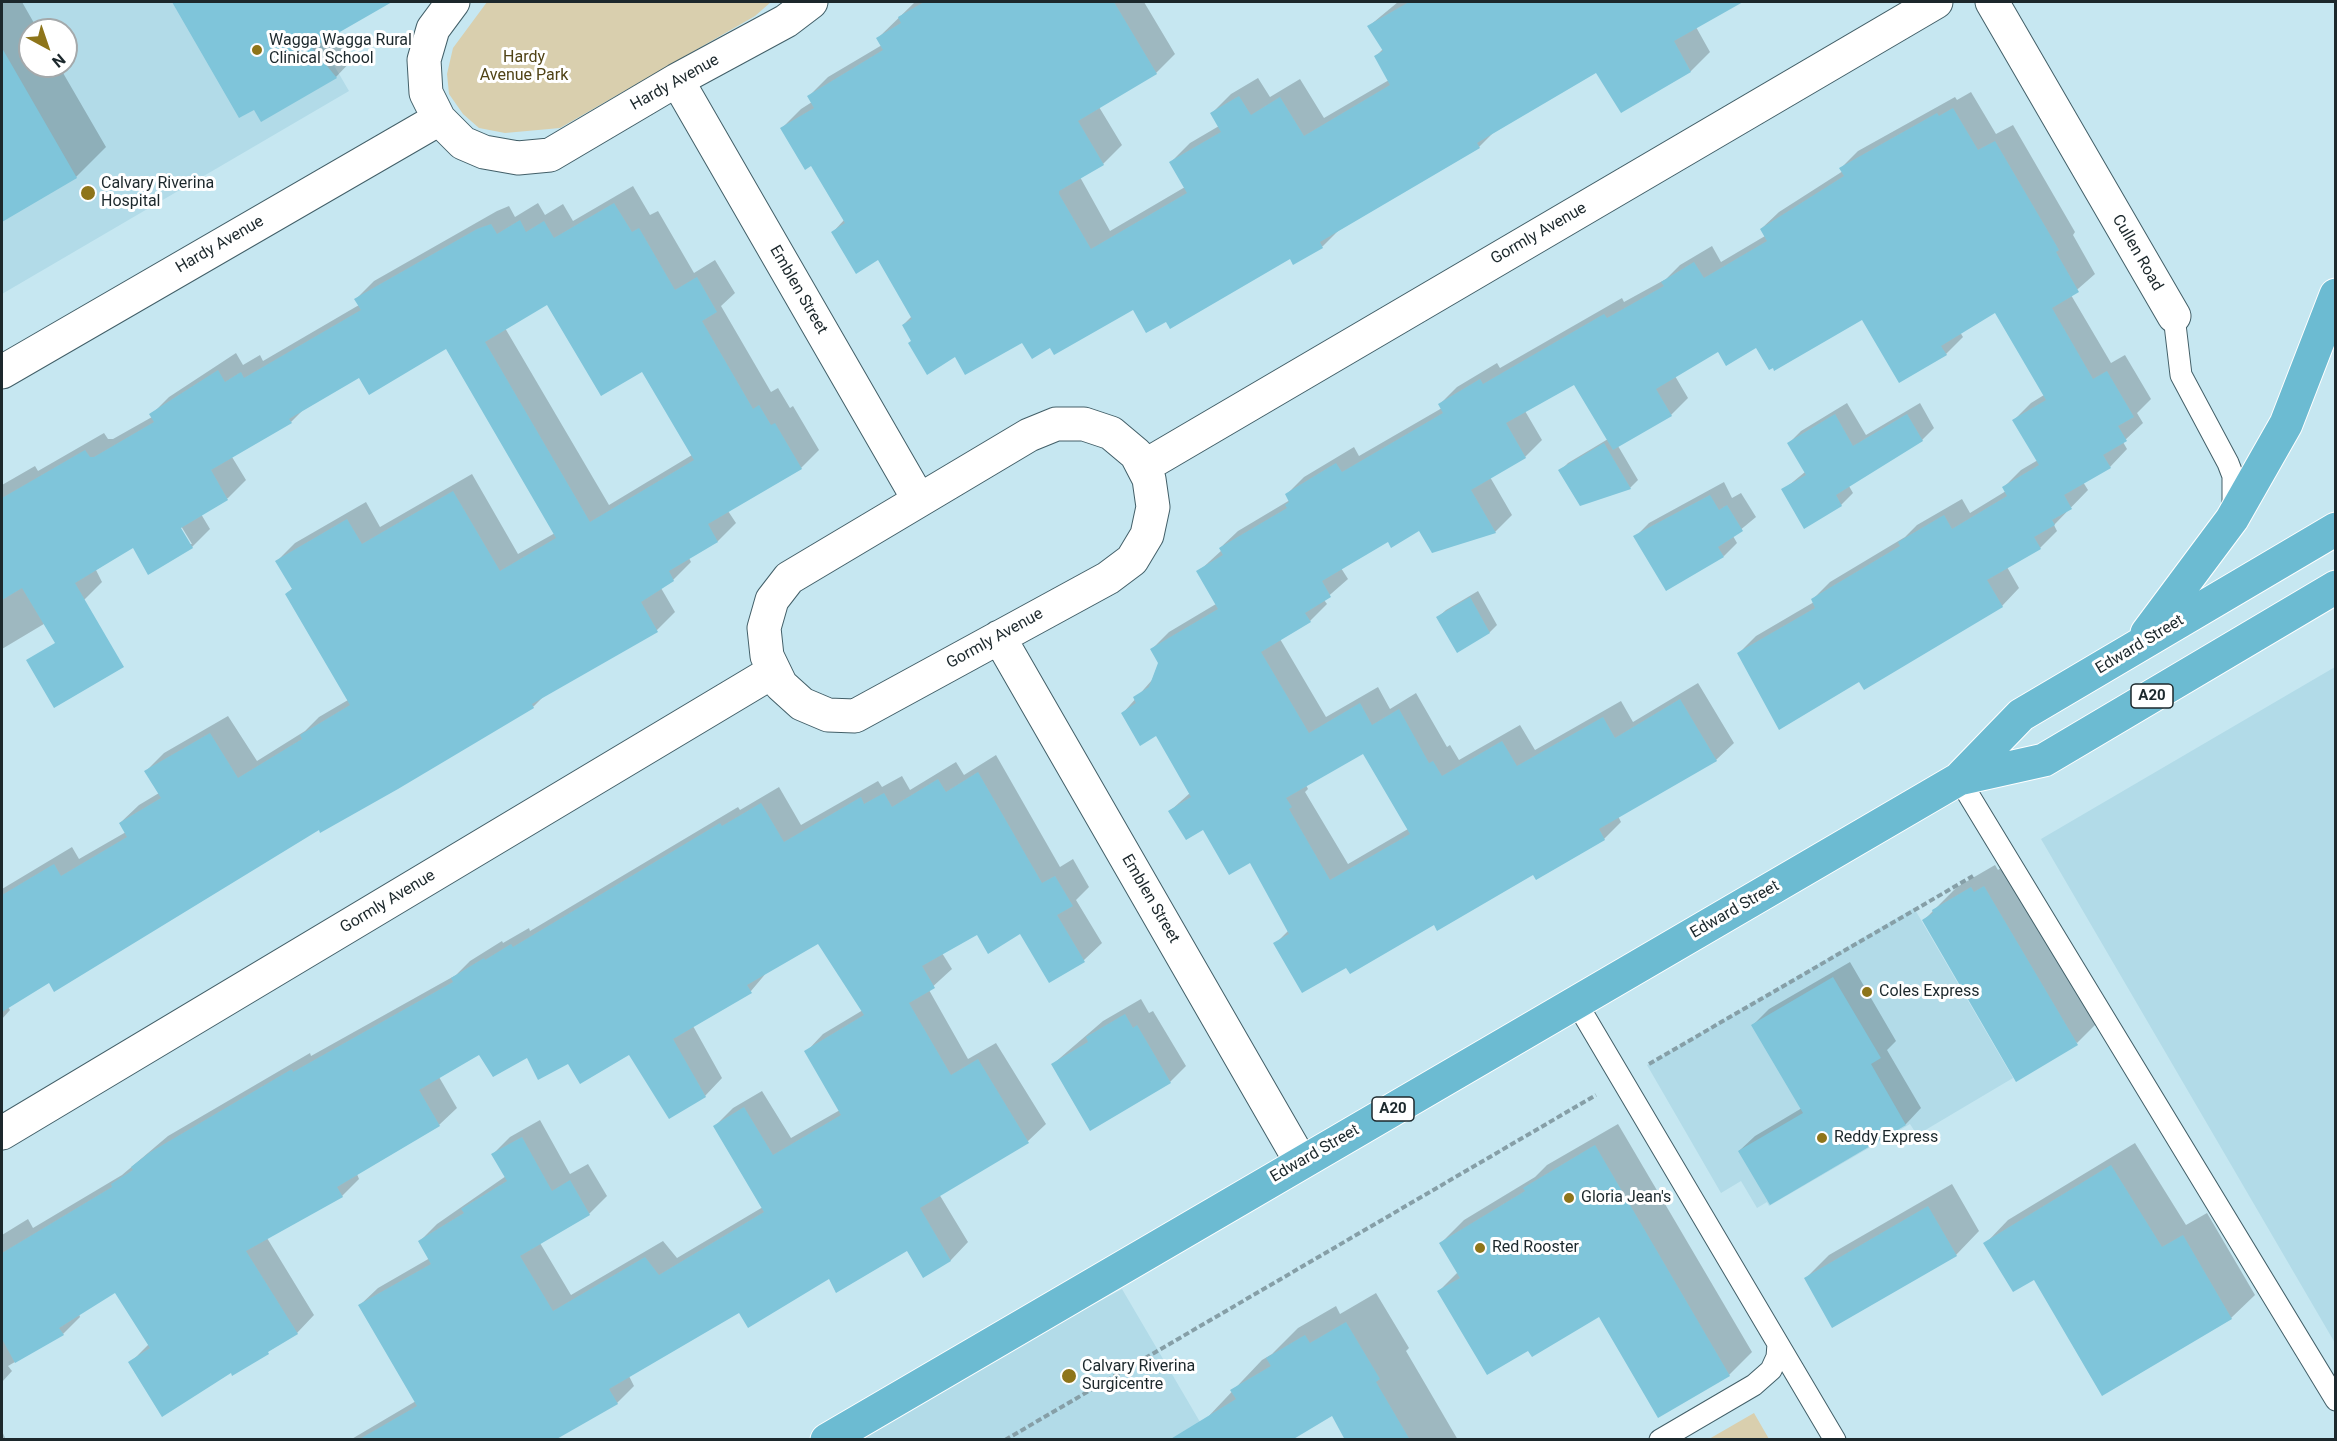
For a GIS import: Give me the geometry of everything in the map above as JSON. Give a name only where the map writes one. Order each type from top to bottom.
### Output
[{"type":"highway","points":[[2137,646],[2232,519],[2286,424],[2336,295]]},
{"type":"highway","name":"Edward Street","points":[[827,1440],[1959,779],[2021,715],[2336,529]]},
{"type":"highway","name":"Edward Street","points":[[1959,779],[2044,760],[2336,587]]},
{"type":"street","name":"Hardy Avenue","points":[[453,2],[433,29],[424,60],[426,93],[439,119],[463,143],[484,152],[518,158],[550,154],[677,80],[786,21],[811,2]]},
{"type":"street","name":"Gormly Avenue","points":[[1143,467],[1936,2]]},
{"type":"street","name":"Cullen Road","points":[[1992,2],[2174,316]]},
{"type":"street","name":"Emblen Street","points":[[677,80],[919,500]]},
{"type":"street","name":"Hardy Avenue","points":[[2,372],[439,119]]},
{"type":"street","name":"Gormly Avenue","points":[[1056,424],[1084,424],[1111,433],[1136,454],[1149,479],[1153,507],[1147,535],[1132,560],[1108,578],[855,716],[828,715],[802,704],[781,685],[767,656],[764,628],[772,600],[789,578],[919,500],[1029,435],[1056,424]]},
{"type":"street","name":"Emblen Street","points":[[999,637],[1301,1162]]},
{"type":"street","name":"Gormly Avenue","points":[[2,1133],[774,671]]},
{"type":"lane","name":"Cullen Road","points":[[2174,316],[2181,375],[2233,476],[2232,519]]},
{"type":"lane","points":[[1959,779],[2336,1401]]},
{"type":"lane","points":[[1576,1002],[1835,1440]]},
{"type":"lane","points":[[1660,1440],[1754,1385],[1771,1370],[1777,1357],[1778,1344]]},
{"type":"path","points":[[1005,1440],[1972,876]]},
{"type":"shaded area","name":"Calvary Riverina Hospital","points":[[2,2],[297,2],[349,91],[2,294]]},
{"type":"shaded area","points":[[2335,667],[2335,1343],[2041,839]]},
{"type":"shaded area","name":"Coles Express","points":[[1914,908],[2013,1078],[1917,1135],[1910,1124],[1769,1206],[1767,1202],[1757,1208],[1741,1181],[1721,1193],[1647,1065]]},
{"type":"shaded area","name":"Calvary Riverina Surgicentre","points":[[1122,1289],[1210,1439],[853,1440],[1078,1313]]},
{"type":"green space","name":"Hardy Avenue Park","points":[[487,2],[771,2],[755,16],[560,128],[505,133],[479,128],[463,114],[449,94],[447,74],[453,48]]},
{"type":"green space","points":[[1754,1413],[1769,1439],[1709,1439]]},
{"type":"building","name":"Wagga Wagga Rural Clinical School","points":[[172,2],[392,2],[312,48],[337,78],[261,122],[254,110],[239,118]]},
{"type":"building","points":[[924,2],[1114,2],[1157,74],[1078,121],[1104,165],[1059,191],[1059,194],[1091,249],[1187,193],[1169,162],[1221,132],[1210,113],[1239,96],[1251,115],[1280,97],[1304,136],[1390,85],[1374,56],[1383,51],[1367,26],[1409,2],[1743,2],[1674,41],[1691,72],[1621,113],[1596,73],[1477,143],[1480,148],[1320,242],[1323,248],[1293,265],[1290,259],[1170,329],[1166,322],[1146,333],[1133,310],[1054,355],[1050,348],[1032,359],[1022,343],[965,375],[955,357],[927,375],[908,343],[911,341],[902,325],[912,319],[878,260],[856,274],[831,232],[845,223],[811,166],[805,170],[780,128],[814,108],[807,96],[883,50],[876,38],[901,23],[898,17]]},
{"type":"building","points":[[2,48],[77,178],[2,222]]},
{"type":"building","points":[[1953,108],[1978,150],[1995,141],[2059,250],[2056,252],[2079,292],[2052,308],[2093,379],[2107,371],[2134,417],[2118,426],[2127,441],[2103,455],[2111,468],[2064,495],[2072,509],[2052,520],[2055,525],[2034,537],[2041,549],[1987,580],[2003,607],[1864,690],[1859,682],[1779,730],[1737,653],[1815,608],[1811,599],[1900,546],[1898,542],[1944,515],[1952,529],[2007,496],[2002,487],[2039,465],[2012,420],[2046,400],[1995,313],[1941,346],[1947,355],[1899,383],[1862,320],[1774,371],[1773,368],[1769,370],[1756,348],[1726,366],[1718,352],[1656,389],[1672,416],[1613,450],[1574,385],[1506,423],[1526,458],[1471,490],[1496,533],[1432,553],[1419,531],[1391,548],[1388,542],[1322,581],[1331,597],[1305,613],[1311,622],[1261,652],[1309,733],[1360,703],[1372,725],[1399,709],[1429,763],[1433,761],[1442,776],[1502,741],[1517,766],[1603,717],[1615,738],[1680,699],[1717,761],[1599,829],[1605,840],[1536,880],[1533,875],[1437,931],[1434,925],[1350,974],[1346,968],[1302,993],[1273,943],[1289,934],[1250,863],[1229,875],[1203,830],[1186,840],[1168,811],[1191,797],[1156,736],[1140,746],[1121,713],[1136,703],[1133,697],[1149,687],[1158,663],[1150,649],[1218,609],[1196,571],[1223,555],[1219,548],[1287,508],[1285,505],[1289,502],[1285,494],[1336,463],[1342,472],[1443,413],[1438,404],[1480,379],[1483,384],[1604,314],[1607,318],[1664,286],[1661,282],[1694,262],[1704,278],[1767,241],[1760,229],[1844,176],[1839,168],[1937,113],[1939,116]],"holes":[[[1363,754],[1410,834],[1330,880],[1289,809],[1292,807],[1286,798]]]},
{"type":"building","points":[[614,203],[632,232],[639,228],[675,290],[697,277],[717,312],[702,321],[753,409],[759,405],[771,425],[775,423],[802,469],[708,524],[718,542],[669,571],[674,581],[641,602],[658,632],[532,704],[534,708],[398,789],[320,833],[319,830],[54,992],[49,983],[2,1012],[2,895],[54,864],[61,876],[127,837],[119,823],[161,798],[144,771],[210,733],[238,778],[302,739],[300,735],[350,705],[285,594],[292,589],[275,561],[347,519],[362,544],[453,491],[500,571],[556,538],[446,349],[369,395],[359,378],[289,419],[292,423],[211,470],[228,500],[181,528],[193,548],[148,575],[133,548],[75,583],[124,667],[54,708],[26,660],[55,643],[22,588],[2,600],[2,498],[85,450],[90,457],[94,457],[154,422],[149,414],[218,370],[225,382],[241,372],[244,378],[361,310],[354,299],[477,229],[491,224],[497,234],[520,220],[526,232],[544,221],[554,238]],"holes":[[[547,305],[601,396],[642,372],[694,460],[590,522],[485,342]]]},
{"type":"building","points":[[1835,414],[1853,446],[1907,414],[1923,441],[1836,495],[1842,506],[1804,529],[1781,489],[1806,475],[1787,443]]},
{"type":"building","points":[[1604,443],[1631,489],[1580,506],[1558,470]]},
{"type":"building","points":[[1710,495],[1719,510],[1727,505],[1743,531],[1718,547],[1724,557],[1666,591],[1633,536]]},
{"type":"building","points":[[1470,597],[1490,633],[1457,653],[1436,617]]},
{"type":"building","points":[[978,772],[1042,883],[1055,876],[1073,906],[1057,915],[1085,962],[1049,983],[1020,934],[988,954],[977,935],[922,966],[935,988],[909,1003],[951,1075],[978,1059],[1029,1143],[920,1208],[951,1261],[923,1278],[907,1251],[836,1293],[829,1279],[748,1328],[739,1313],[609,1389],[618,1404],[555,1440],[358,1440],[417,1406],[358,1305],[431,1264],[418,1241],[464,1213],[461,1209],[507,1181],[491,1154],[522,1137],[552,1191],[570,1180],[590,1215],[520,1256],[553,1311],[645,1257],[659,1275],[764,1212],[713,1126],[744,1107],[773,1155],[841,1115],[804,1051],[864,1015],[818,944],[747,985],[752,993],[673,1039],[706,1097],[669,1119],[629,1055],[580,1084],[568,1064],[538,1080],[527,1058],[493,1077],[479,1055],[419,1090],[440,1126],[337,1187],[343,1197],[246,1251],[298,1334],[268,1352],[269,1354],[232,1376],[231,1373],[162,1417],[128,1362],[150,1348],[115,1293],[59,1328],[64,1335],[15,1363],[2,1339],[2,1253],[112,1187],[111,1184],[133,1170],[131,1167],[149,1153],[292,1069],[293,1072],[453,982],[451,978],[484,958],[485,960],[511,944],[513,947],[720,823],[722,826],[761,803],[784,842],[861,797],[864,804],[884,793],[892,807],[938,779],[946,792]]},
{"type":"building","points":[[1984,886],[2078,1045],[2016,1082],[1922,920],[1933,913],[1932,910],[1971,887],[1974,892]]},
{"type":"building","points":[[1833,977],[1881,1058],[1871,1064],[1906,1125],[1770,1205],[1738,1151],[1803,1113],[1751,1025]]},
{"type":"building","points":[[1125,1014],[1133,1028],[1137,1025],[1171,1083],[1090,1131],[1051,1064],[1088,1042],[1086,1037]]},
{"type":"building","points":[[1595,1145],[1730,1376],[1658,1418],[1599,1317],[1532,1357],[1528,1351],[1487,1375],[1437,1291],[1460,1278],[1439,1243],[1525,1191],[1523,1188]]},
{"type":"building","points":[[2111,1165],[2162,1247],[2183,1235],[2232,1319],[2102,1396],[2034,1280],[2013,1292],[1983,1243]]},
{"type":"building","points":[[1928,1206],[1957,1256],[1832,1328],[1804,1278]]},
{"type":"building","points":[[1346,1322],[1380,1379],[1376,1382],[1410,1440],[1345,1440],[1332,1416],[1292,1440],[1169,1440],[1236,1399],[1230,1390],[1271,1366],[1266,1358],[1305,1335],[1310,1343]]},
{"type":"place","name":"Wagga Wagga Rural Clinical School","points":[[257,50]]},
{"type":"place","name":"Calvary Riverina Hospital","points":[[88,193]]},
{"type":"place","name":"Coles Express","points":[[1867,992]]},
{"type":"place","name":"Reddy Express","points":[[1822,1138]]},
{"type":"place","name":"Gloria Jean's","points":[[1569,1198]]},
{"type":"place","name":"Red Rooster","points":[[1480,1248]]},
{"type":"place","name":"Calvary Riverina Surgicentre","points":[[1069,1376]]}]
